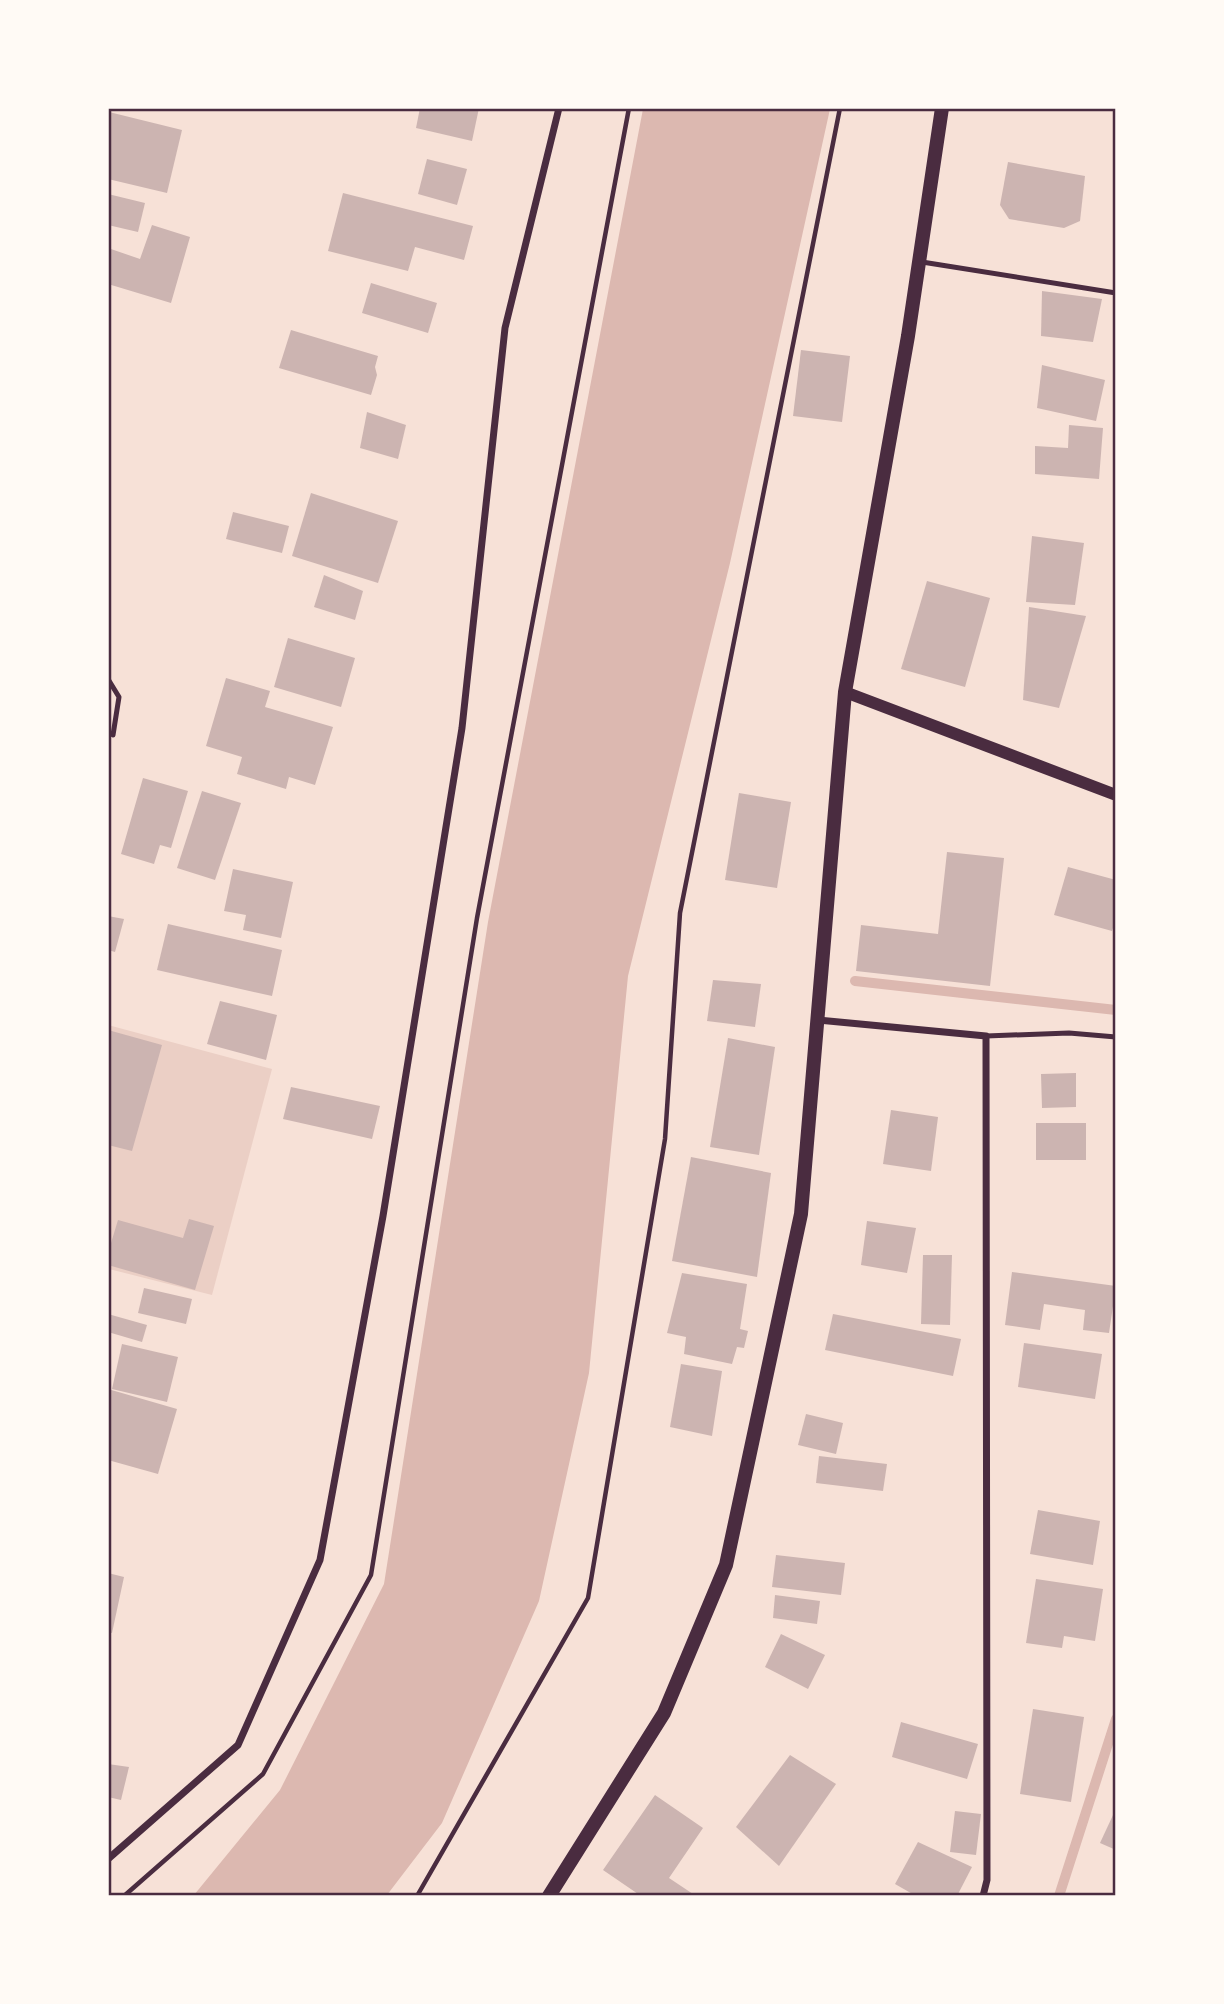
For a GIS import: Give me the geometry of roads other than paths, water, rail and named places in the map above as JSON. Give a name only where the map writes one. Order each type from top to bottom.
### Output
[{"type":"main road","points":[[549,1895],[664,1713],[726,1565],[801,1214],[845,692],[908,336],[942,108]]},
{"type":"street","points":[[108,1859],[238,1745],[320,1560],[383,1216],[462,728],[505,328],[559,108]]},
{"type":"street","points":[[845,692],[1115,794]]},
{"type":"street","points":[[818,1020],[986,1036],[987,1881],[983,1895]]},
{"type":"lane","points":[[919,262],[1115,293]]},
{"type":"lane","points":[[108,679],[118,697],[113,735]]},
{"type":"lane","points":[[986,1036],[1069,1033],[1115,1037]]},
{"type":"waterway","points":[[855,981],[1116,1010]]},
{"type":"waterway","points":[[1059,1896],[1116,1719]]}]
